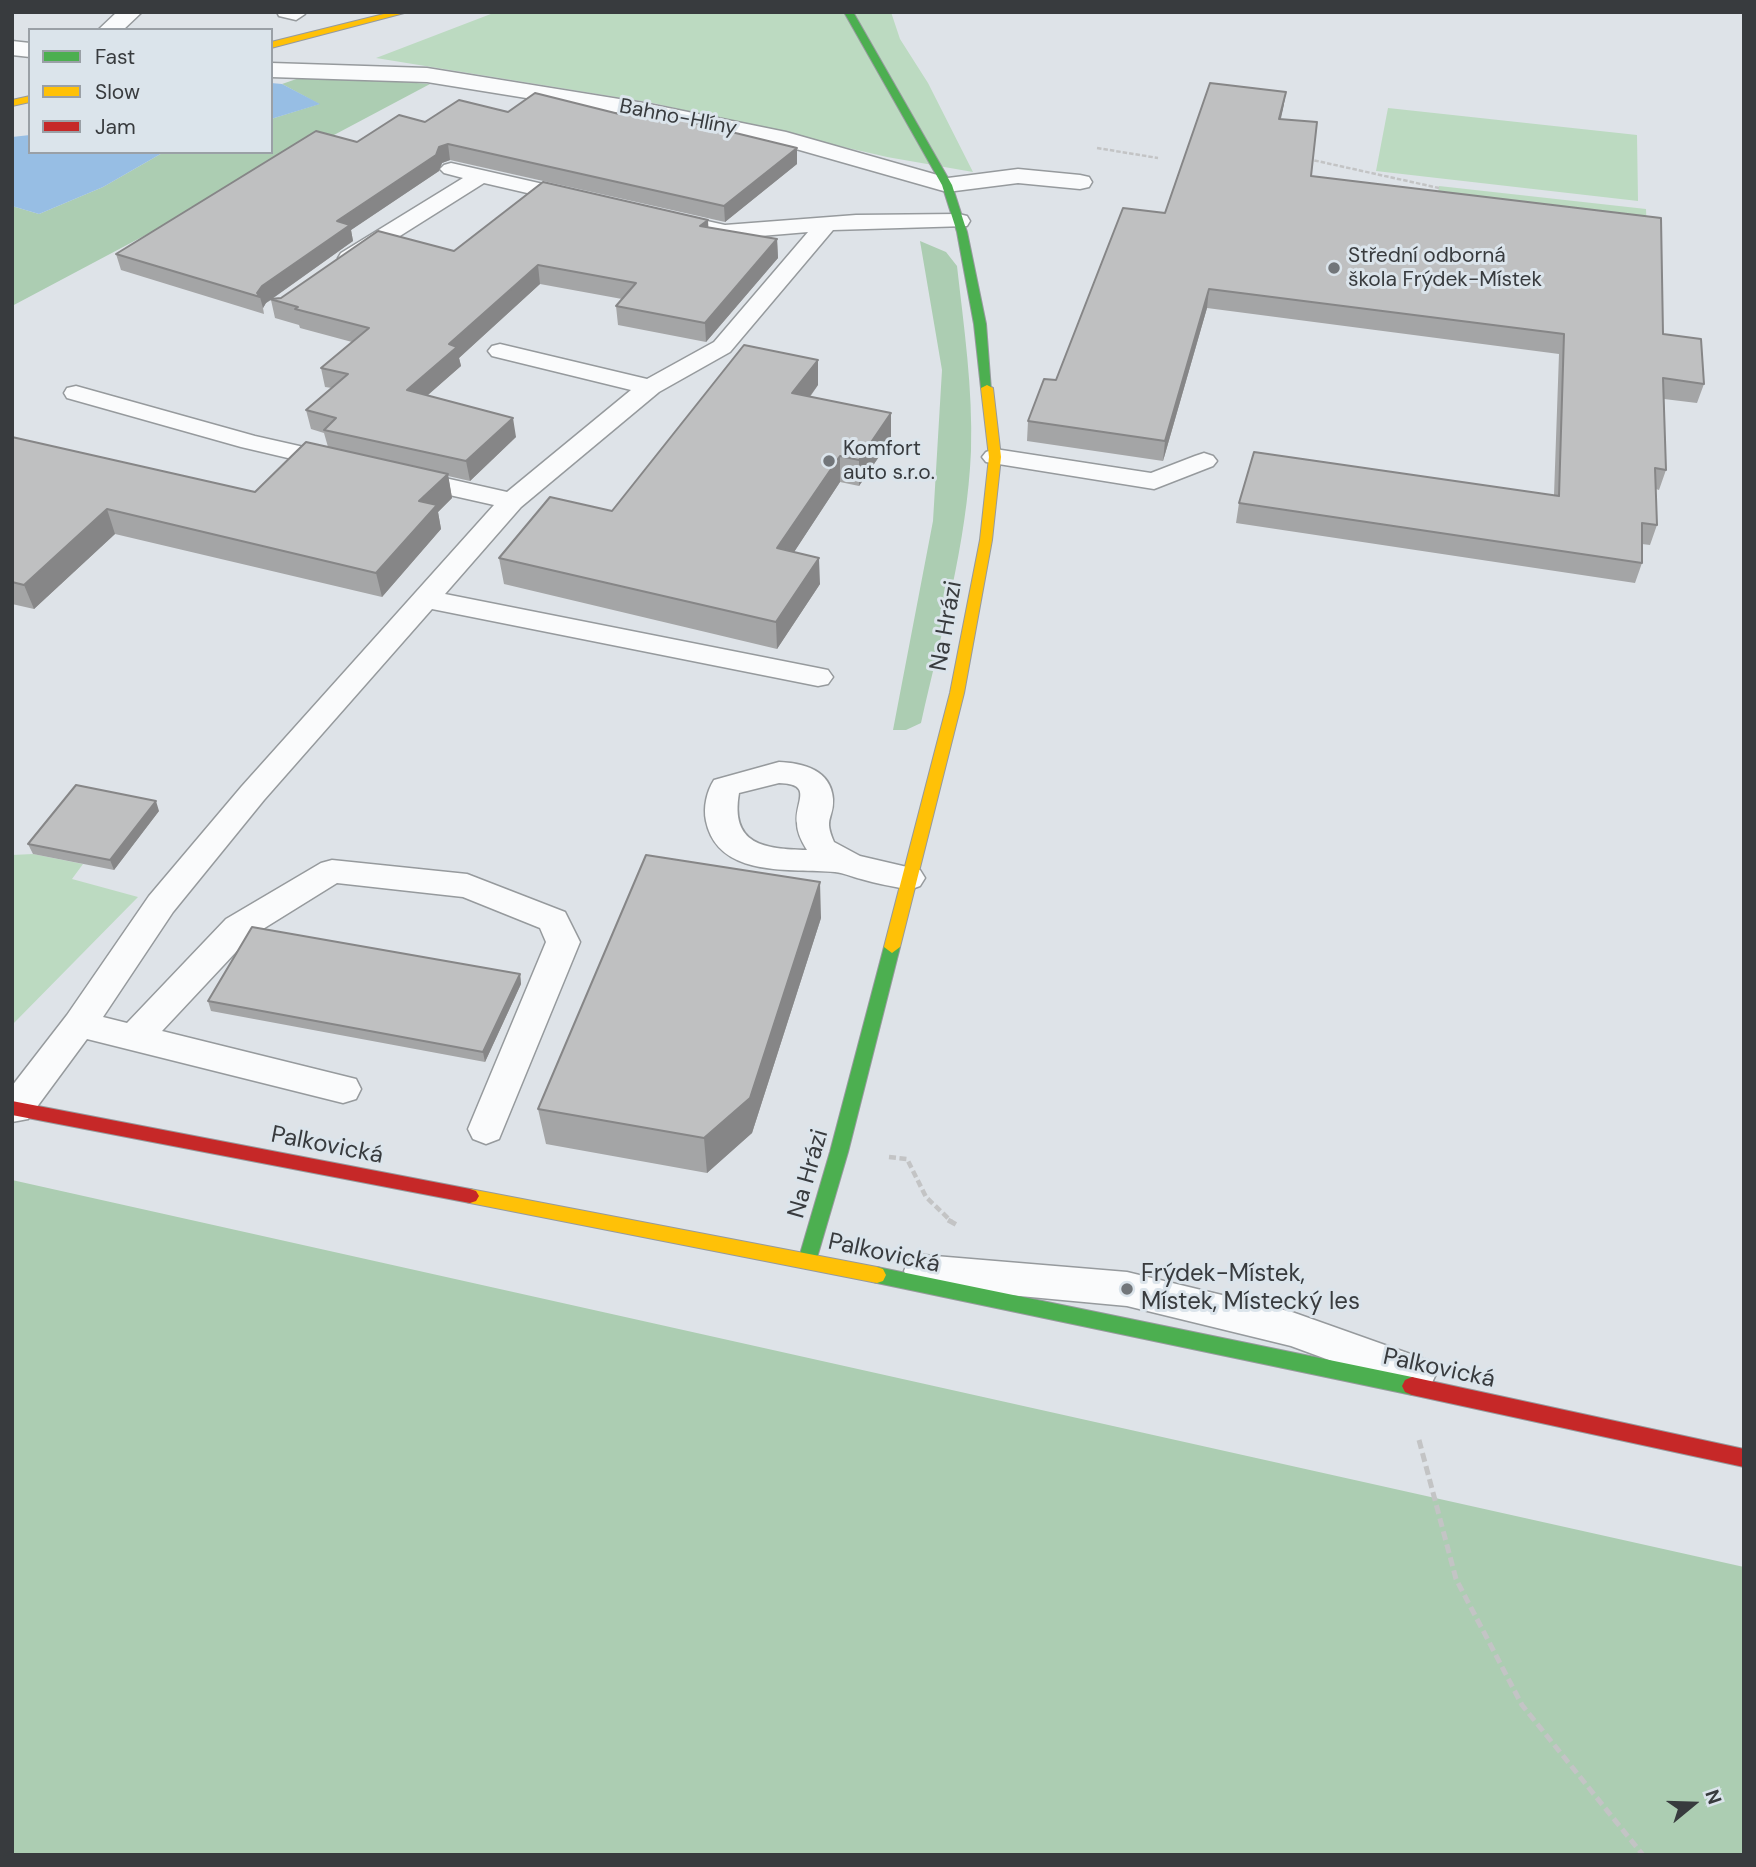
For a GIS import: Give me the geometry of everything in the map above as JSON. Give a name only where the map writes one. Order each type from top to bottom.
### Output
[{"type":"street","points":[[111,28],[131,12]]},
{"type":"street","points":[[273,44],[404,12]]},
{"type":"street","name":"Na Hrázi","points":[[807,1261],[839,1152],[957,693],[986,540],[995,457],[981,324],[959,221],[947,185],[848,12]]},
{"type":"street","name":"Bahno-Hlíny","points":[[273,70],[427,75],[644,110],[786,139],[947,185],[1018,176],[1080,182]]},
{"type":"street","name":"Palkovická","points":[[14,1109],[807,1261],[1493,1403],[1744,1458]]},
{"type":"lane","points":[[451,169],[603,204]]},
{"type":"lane","points":[[327,273],[379,237],[481,176]]},
{"type":"lane","points":[[670,220],[724,232],[827,224],[959,221]]},
{"type":"lane","points":[[14,1109],[79,1024],[161,904],[254,793],[512,501],[650,387],[722,347],[827,224]]},
{"type":"lane","points":[[500,351],[650,387]]},
{"type":"lane","points":[[76,393],[250,442],[512,501]]},
{"type":"lane","points":[[995,457],[1154,481],[1204,461]]},
{"type":"lane","points":[[425,599],[818,677]]},
{"type":"lane","points":[[835,861],[909,878]]},
{"type":"lane","points":[[135,1037],[238,928],[332,871],[467,886],[553,920],[563,942],[486,1129]]},
{"type":"lane","points":[[79,1024],[343,1089]]},
{"type":"lane","points":[[807,1261],[1128,1289],[1292,1329],[1493,1403]]},
{"type":"path","points":[[1093,148],[1158,158]]},
{"type":"path","points":[[1296,156],[1439,188]]},
{"type":"path","points":[[1405,1385],[1456,1579],[1522,1704],[1643,1855]]},
{"type":"green space","points":[[496,12],[891,12],[900,39],[928,83],[973,172],[887,157],[653,103],[376,58]]},
{"type":"green space","points":[[308,75],[430,84],[12,306],[12,206],[39,214],[103,187],[161,154],[273,154],[273,118],[319,104],[282,84]]},
{"type":"green space","points":[[1388,108],[1637,135],[1638,201],[1376,171]]},
{"type":"green space","points":[[1439,186],[1646,209],[1647,235],[1436,209]]},
{"type":"green space","points":[[920,241],[946,252],[957,266],[969,382],[971,451],[959,554],[921,723],[906,730],[893,730],[933,521],[942,370]]},
{"type":"green space","points":[[33,854],[83,864],[72,879],[138,897],[12,1025],[12,855]]},
{"type":"green space","points":[[12,1180],[1744,1567],[1744,1855],[12,1855]]},
{"type":"water","points":[[273,83],[282,84],[320,104],[273,118]]},
{"type":"water","points":[[28,135],[28,154],[161,154],[103,187],[39,214],[12,206],[12,137]]},
{"type":"building","points":[[1210,83],[1286,92],[1279,119],[1317,122],[1311,176],[1661,218],[1663,334],[1701,339],[1704,384],[1663,378],[1666,470],[1655,468],[1657,525],[1642,523],[1642,563],[1239,503],[1254,452],[1559,496],[1564,334],[1209,289],[1165,441],[1028,421],[1044,379],[1056,380],[1123,208],[1165,213]]},
{"type":"building","points":[[535,93],[623,115],[633,108],[797,148],[724,206],[448,144],[439,147],[436,155],[337,221],[350,225],[262,286],[257,293],[260,297],[116,254],[316,131],[357,142],[399,115],[425,122],[459,100],[508,112]]},
{"type":"building","points":[[543,182],[708,220],[700,226],[777,239],[705,323],[616,306],[636,283],[538,265],[449,344],[457,347],[407,390],[513,418],[466,461],[324,430],[336,418],[306,410],[348,374],[321,368],[369,328],[295,309],[298,307],[270,299],[281,298],[378,231],[454,251]]},
{"type":"building","points":[[744,345],[818,360],[792,393],[891,413],[859,460],[840,456],[777,548],[819,558],[776,622],[499,558],[550,497],[612,511]]},
{"type":"building","points":[[12,437],[255,492],[306,442],[448,474],[419,501],[437,505],[376,573],[107,509],[24,585],[12,582]]},
{"type":"building","points":[[76,785],[156,801],[110,860],[28,844]]},
{"type":"building","points":[[646,855],[820,882],[750,1098],[704,1138],[538,1109]]},
{"type":"building","points":[[252,927],[520,974],[483,1052],[208,1001]]},
{"type":"traffic: fast","points":[[848,12],[947,185],[962,232],[980,324],[987,388]]},
{"type":"traffic: fast","points":[[807,1261],[839,1152],[892,947]]},
{"type":"traffic: fast","points":[[877,1275],[1412,1386]]},
{"type":"traffic: slow","points":[[273,45],[404,12]]},
{"type":"traffic: slow","points":[[12,103],[28,99]]},
{"type":"traffic: slow","points":[[892,947],[957,693],[986,540],[995,457],[987,388]]},
{"type":"traffic: slow","points":[[470,1196],[877,1275]]},
{"type":"traffic: jam","points":[[12,1108],[470,1196]]},
{"type":"traffic: jam","points":[[1412,1386],[1744,1458]]},
{"type":"place","name":"Střední odborná škola Frýdek-Místek","points":[[1334,268]]},
{"type":"place","name":"Komfort auto s.r.o.","points":[[829,461]]},
{"type":"place","name":"Frýdek-Místek, Místek, Místecký les","points":[[1127,1289]]}]
